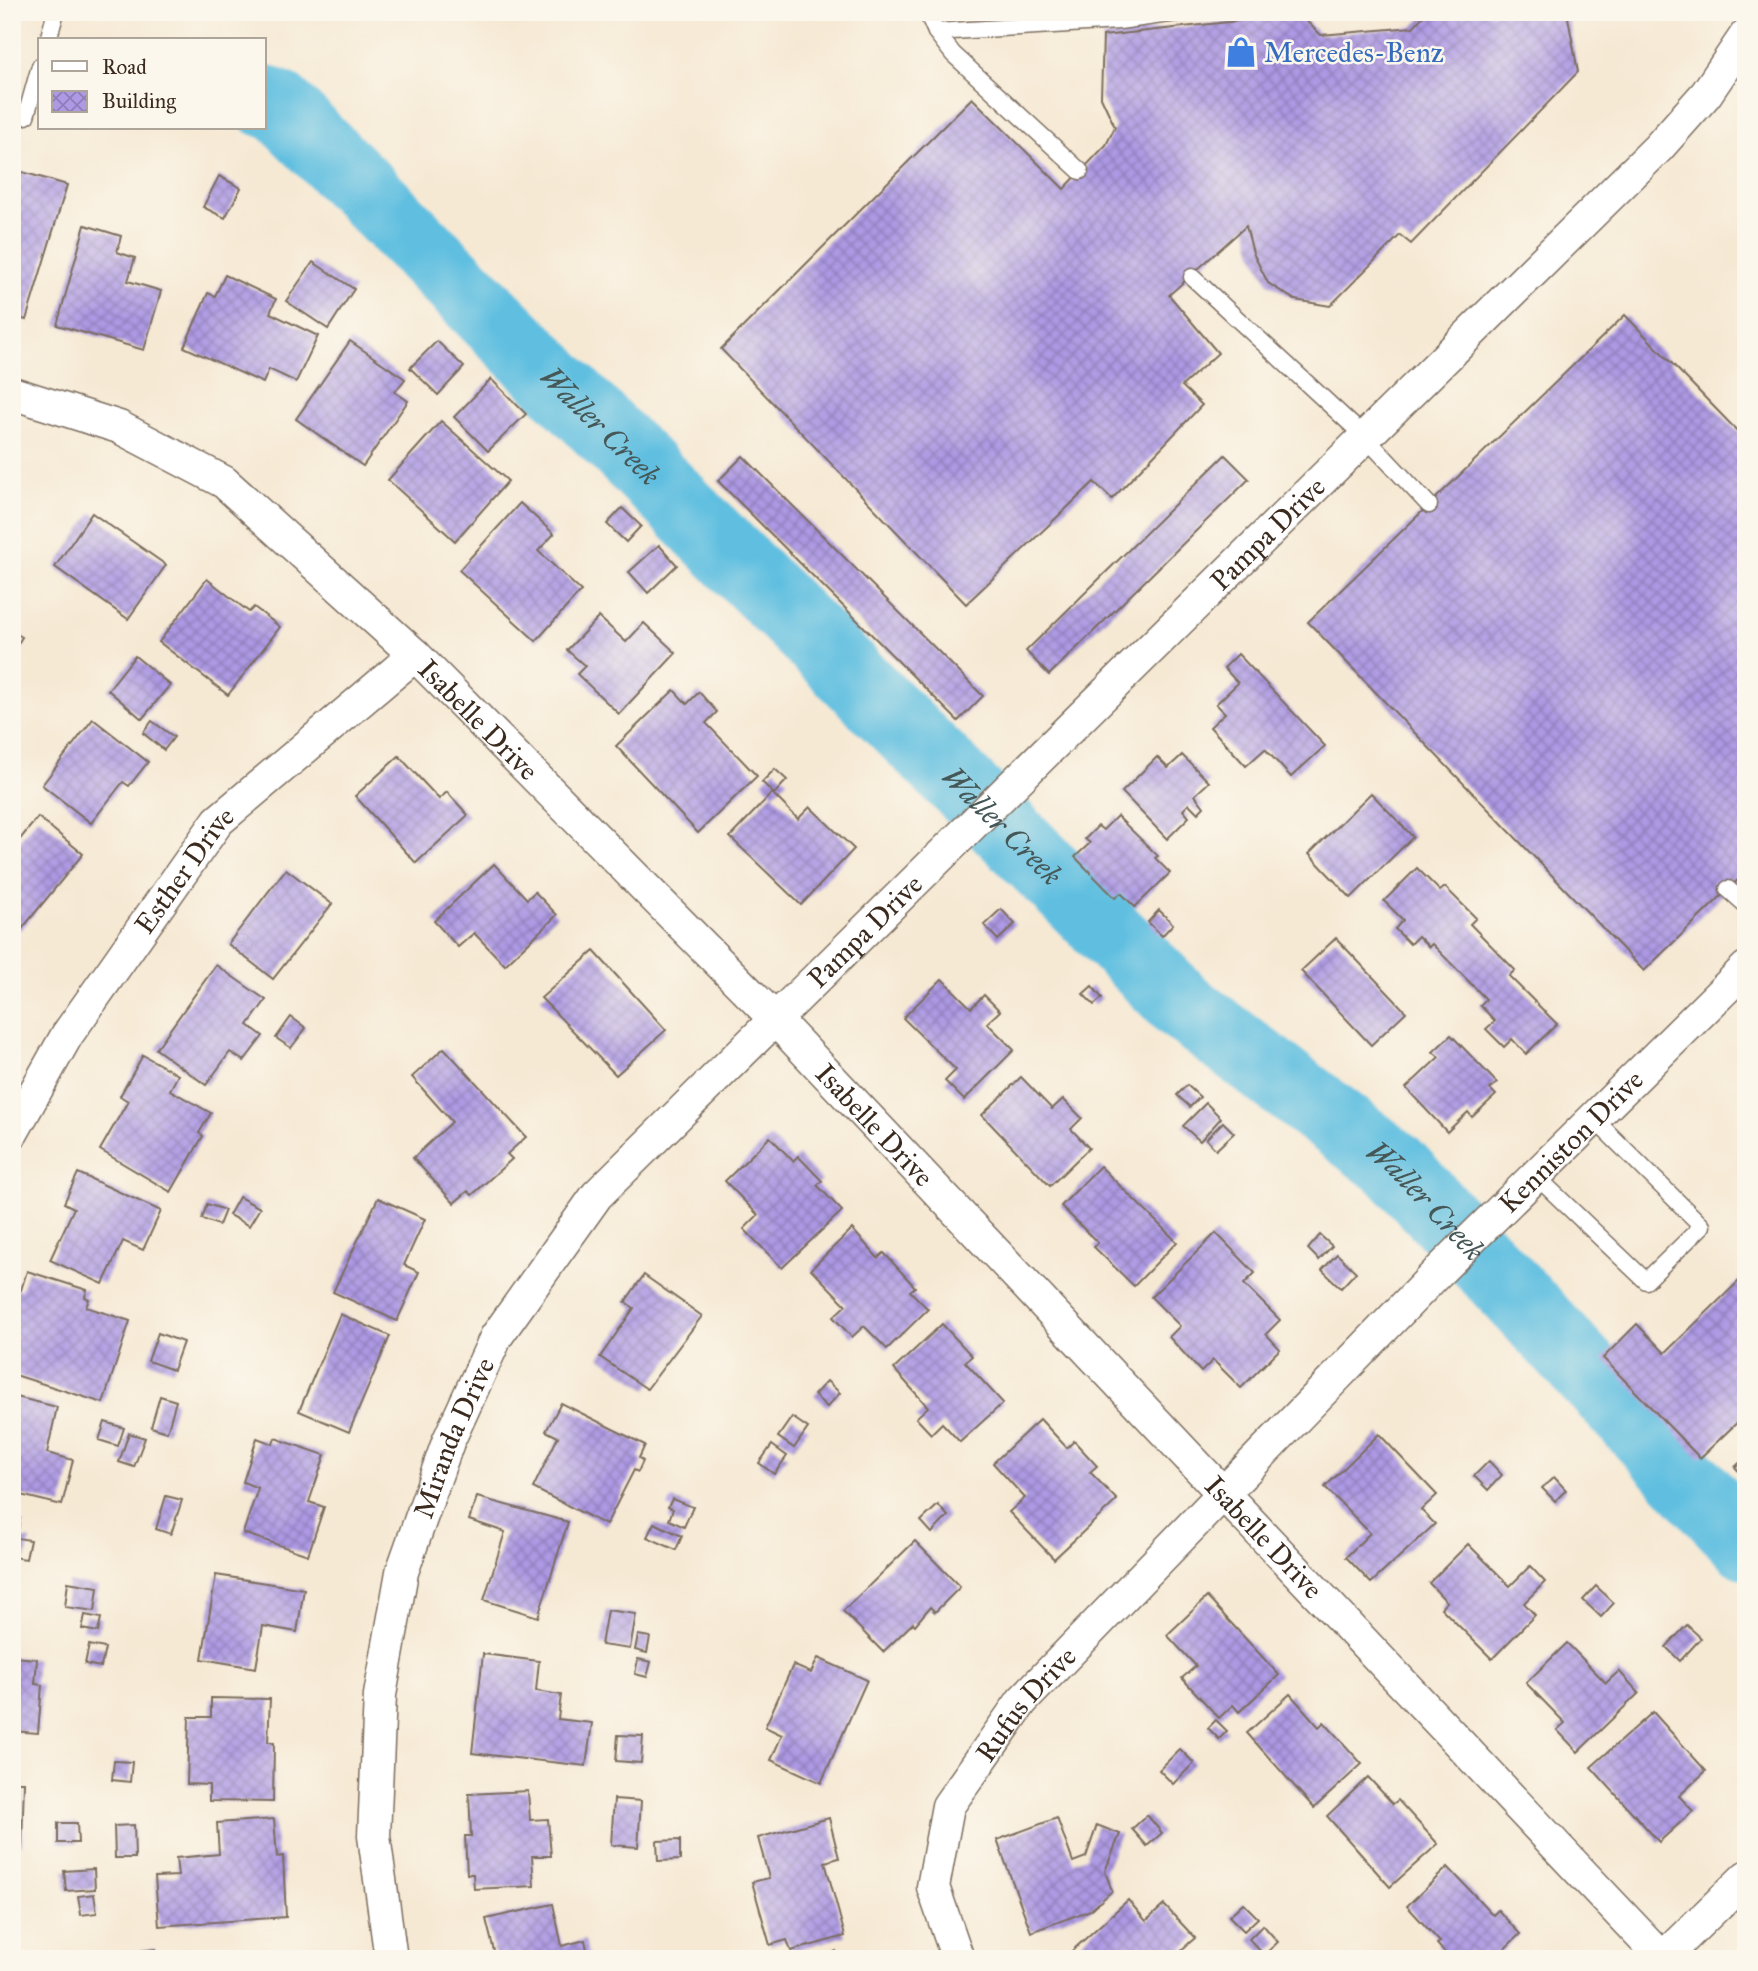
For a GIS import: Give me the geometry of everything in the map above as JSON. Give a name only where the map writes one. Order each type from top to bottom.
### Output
[{"type":"street","name":"Pampa Drive","points":[[774,1018],[1658,148],[1706,94],[1746,35]]},
{"type":"street","name":"Isabelle Drive","points":[[12,393],[119,427],[224,482],[415,655],[774,1018],[1220,1493],[1663,1958]]},
{"type":"street","name":"Esther Drive","points":[[12,1133],[67,1035],[218,821],[415,655]]},
{"type":"street","name":"Kenniston Drive","points":[[1220,1493],[1458,1252],[1746,968]]},
{"type":"street","name":"Miranda Drive","points":[[391,1959],[374,1836],[380,1695],[402,1572],[448,1442],[496,1337],[597,1195],[774,1018]]},
{"type":"street","name":"Rufus Drive","points":[[958,1959],[933,1888],[948,1806],[1022,1701],[1220,1493]]},
{"type":"street","points":[[1663,1958],[1746,1877]]},
{"type":"lane","points":[[49,38],[56,12]]},
{"type":"lane","points":[[927,12],[936,32],[976,77],[1080,171]]},
{"type":"lane","points":[[936,32],[1119,21],[1184,12]]},
{"type":"lane","points":[[26,116],[38,73]]},
{"type":"lane","points":[[1192,277],[1366,438],[1429,505]]},
{"type":"lane","points":[[1728,889],[1746,905]]},
{"type":"lane","points":[[1536,1176],[1646,1280],[1702,1226],[1594,1119]]},
{"type":"building","points":[[1427,12],[1567,12],[1578,72],[1411,244],[1400,235],[1330,306],[1295,300],[1268,283],[1253,253],[1246,226],[1169,295],[1218,353],[1182,386],[1202,405],[1112,499],[1094,482],[966,604],[721,349],[972,98],[1064,189],[1106,145],[1115,127],[1101,97],[1103,36],[1299,14],[1321,35],[1413,27]]},
{"type":"building","points":[[12,169],[67,185],[26,320],[12,316]]},
{"type":"building","points":[[219,176],[241,188],[225,218],[203,207]]},
{"type":"building","points":[[85,225],[121,236],[117,252],[135,258],[128,281],[161,291],[144,350],[57,325]]},
{"type":"building","points":[[313,262],[354,289],[328,329],[286,301]]},
{"type":"building","points":[[225,275],[276,299],[270,313],[318,336],[296,382],[269,369],[263,383],[184,347],[208,293],[215,296]]},
{"type":"building","points":[[1625,315],[1746,440],[1746,872],[1644,971],[1308,622]]},
{"type":"building","points":[[350,341],[405,379],[395,392],[408,401],[363,466],[296,419]]},
{"type":"building","points":[[437,341],[464,367],[438,395],[410,368]]},
{"type":"building","points":[[491,379],[526,414],[488,451],[454,417]]},
{"type":"building","points":[[441,421],[508,481],[455,541],[388,480]]},
{"type":"building","points":[[1225,455],[1249,479],[1049,675],[1026,651]]},
{"type":"building","points":[[743,456],[983,696],[958,721],[718,481]]},
{"type":"building","points":[[520,503],[554,534],[538,551],[581,591],[536,641],[459,570]]},
{"type":"building","points":[[622,508],[641,526],[626,542],[607,524]]},
{"type":"building","points":[[92,513],[166,565],[128,619],[55,567]]},
{"type":"building","points":[[659,545],[677,565],[648,593],[629,572]]},
{"type":"building","points":[[207,579],[249,612],[254,607],[280,627],[228,695],[159,642]]},
{"type":"building","points":[[599,617],[626,642],[644,623],[676,653],[619,714],[577,674],[585,666],[567,650]]},
{"type":"building","points":[[12,631],[22,637],[12,653]]},
{"type":"building","points":[[1238,654],[1325,746],[1291,777],[1265,749],[1246,766],[1210,727],[1225,713],[1216,704],[1238,683],[1224,668]]},
{"type":"building","points":[[135,656],[170,685],[142,719],[108,690]]},
{"type":"building","points":[[674,690],[687,704],[699,692],[717,712],[706,723],[757,776],[698,833],[616,746]]},
{"type":"building","points":[[93,719],[148,762],[129,786],[123,782],[91,823],[42,785]]},
{"type":"building","points":[[152,721],[174,737],[164,750],[143,733]]},
{"type":"building","points":[[1182,755],[1209,782],[1195,795],[1204,807],[1198,813],[1189,804],[1183,810],[1189,817],[1167,839],[1122,792],[1157,757],[1168,768]]},
{"type":"building","points":[[399,756],[439,799],[447,792],[468,815],[416,863],[355,796]]},
{"type":"building","points":[[775,769],[787,780],[774,794],[762,782]]},
{"type":"building","points":[[772,793],[798,819],[810,807],[854,849],[801,905],[730,837]]},
{"type":"building","points":[[1371,793],[1413,837],[1351,898],[1309,854]]},
{"type":"building","points":[[1117,816],[1158,856],[1155,858],[1170,873],[1135,907],[1121,893],[1115,898],[1075,857],[1090,843],[1085,839],[1098,826],[1103,830]]},
{"type":"building","points":[[38,817],[83,854],[21,930],[12,923],[12,849]]},
{"type":"building","points":[[494,864],[527,899],[535,892],[557,915],[505,965],[474,933],[458,947],[434,921]]},
{"type":"building","points":[[1417,868],[1440,891],[1445,887],[1476,918],[1470,924],[1515,970],[1509,976],[1557,1024],[1526,1054],[1512,1039],[1504,1047],[1486,1029],[1495,1021],[1480,1005],[1486,999],[1432,944],[1429,947],[1418,936],[1410,944],[1395,929],[1403,920],[1384,901]]},
{"type":"building","points":[[286,869],[332,904],[273,979],[228,944]]},
{"type":"building","points":[[1001,909],[1015,924],[998,940],[984,925]]},
{"type":"building","points":[[1159,910],[1173,924],[1162,936],[1148,922]]},
{"type":"building","points":[[1336,938],[1406,1012],[1371,1045],[1301,971]]},
{"type":"building","points":[[594,951],[666,1030],[616,1075],[541,998]]},
{"type":"building","points":[[216,965],[266,1000],[248,1025],[263,1036],[244,1061],[230,1052],[206,1085],[156,1049]]},
{"type":"building","points":[[942,979],[971,1008],[984,995],[1000,1011],[987,1023],[1014,1050],[964,1100],[945,1081],[956,1070],[903,1018]]},
{"type":"building","points":[[1092,986],[1102,998],[1094,1005],[1083,994]]},
{"type":"building","points":[[291,1017],[306,1028],[291,1048],[276,1038]]},
{"type":"building","points":[[1451,1035],[1497,1083],[1490,1089],[1496,1095],[1472,1117],[1468,1112],[1447,1132],[1406,1088],[1439,1057],[1433,1052]]},
{"type":"building","points":[[444,1048],[526,1137],[507,1154],[512,1159],[472,1195],[468,1191],[454,1203],[413,1158],[452,1122],[412,1077]]},
{"type":"building","points":[[143,1055],[178,1075],[170,1090],[211,1113],[199,1133],[203,1136],[171,1192],[100,1150],[128,1101],[120,1096]]},
{"type":"building","points":[[1021,1077],[1052,1109],[1063,1099],[1082,1118],[1071,1129],[1089,1148],[1050,1186],[982,1115]]},
{"type":"building","points":[[1187,1085],[1200,1097],[1190,1107],[1177,1095]]},
{"type":"building","points":[[1206,1103],[1221,1118],[1200,1141],[1183,1126]]},
{"type":"building","points":[[1223,1122],[1234,1133],[1216,1150],[1206,1139]]},
{"type":"building","points":[[770,1137],[793,1161],[798,1156],[822,1181],[817,1185],[842,1211],[782,1268],[744,1229],[758,1215],[725,1181]]},
{"type":"building","points":[[1100,1166],[1177,1242],[1134,1286],[1094,1247],[1098,1243],[1061,1206]]},
{"type":"building","points":[[78,1173],[161,1211],[143,1250],[123,1241],[103,1284],[50,1260],[74,1208],[64,1203]]},
{"type":"building","points":[[239,1197],[260,1208],[249,1226],[229,1215]]},
{"type":"building","points":[[378,1198],[425,1219],[404,1265],[419,1272],[397,1321],[333,1292]]},
{"type":"building","points":[[207,1204],[225,1210],[219,1225],[202,1219]]},
{"type":"building","points":[[852,1229],[878,1258],[884,1253],[915,1287],[910,1291],[928,1309],[887,1349],[864,1326],[852,1337],[833,1317],[846,1305],[811,1269]]},
{"type":"building","points":[[1216,1233],[1255,1273],[1244,1284],[1280,1320],[1266,1334],[1280,1349],[1241,1388],[1213,1360],[1201,1372],[1169,1337],[1180,1326],[1151,1297]]},
{"type":"building","points":[[1320,1235],[1332,1246],[1319,1260],[1308,1249]]},
{"type":"building","points":[[1337,1254],[1356,1272],[1341,1288],[1322,1270]]},
{"type":"building","points":[[27,1271],[87,1290],[85,1297],[89,1299],[86,1307],[130,1321],[103,1403],[12,1374],[12,1290],[21,1290]]},
{"type":"building","points":[[1746,1274],[1746,1414],[1700,1458],[1603,1358],[1637,1324],[1665,1353]]},
{"type":"building","points":[[644,1275],[702,1316],[647,1389],[600,1357],[634,1308],[625,1302]]},
{"type":"building","points":[[340,1314],[390,1336],[349,1432],[299,1411]]},
{"type":"building","points":[[942,1324],[972,1356],[965,1362],[1003,1403],[960,1442],[942,1423],[931,1434],[916,1418],[928,1407],[894,1369]]},
{"type":"building","points":[[158,1333],[183,1342],[173,1370],[148,1361]]},
{"type":"building","points":[[827,1381],[840,1393],[827,1407],[814,1395]]},
{"type":"building","points":[[12,1396],[57,1407],[47,1453],[73,1460],[62,1505],[12,1493]]},
{"type":"building","points":[[160,1396],[176,1401],[167,1432],[151,1427]]},
{"type":"building","points":[[561,1403],[645,1445],[639,1458],[643,1461],[638,1472],[634,1470],[606,1525],[533,1488],[558,1437],[546,1431]]},
{"type":"building","points":[[792,1417],[808,1428],[794,1448],[778,1437]]},
{"type":"building","points":[[1040,1419],[1067,1448],[1074,1441],[1097,1466],[1090,1472],[1117,1500],[1054,1559],[1009,1512],[1025,1498],[993,1463]]},
{"type":"building","points":[[105,1422],[124,1428],[118,1446],[99,1440]]},
{"type":"building","points":[[129,1433],[145,1438],[134,1467],[119,1462]]},
{"type":"building","points":[[1379,1434],[1437,1495],[1421,1510],[1435,1524],[1371,1583],[1346,1557],[1370,1533],[1325,1487]]},
{"type":"building","points":[[257,1438],[273,1444],[275,1438],[325,1455],[309,1502],[324,1507],[308,1555],[243,1533],[258,1488],[243,1482]]},
{"type":"building","points":[[772,1445],[787,1456],[774,1474],[759,1463]]},
{"type":"building","points":[[1746,1457],[1746,1479],[1735,1467]]},
{"type":"building","points":[[1489,1461],[1502,1475],[1488,1490],[1474,1476]]},
{"type":"building","points":[[1554,1477],[1566,1490],[1555,1501],[1542,1488]]},
{"type":"building","points":[[166,1496],[182,1500],[171,1534],[156,1529]]},
{"type":"building","points":[[477,1497],[568,1522],[538,1617],[484,1600],[505,1532],[469,1520]]},
{"type":"building","points":[[672,1499],[693,1507],[684,1527],[669,1520],[673,1509],[668,1507]]},
{"type":"building","points":[[938,1505],[948,1516],[932,1533],[921,1521]]},
{"type":"building","points":[[12,1517],[20,1518],[17,1538],[30,1540],[26,1559],[12,1557]]},
{"type":"building","points":[[654,1523],[682,1536],[676,1550],[647,1537]]},
{"type":"building","points":[[915,1541],[960,1587],[935,1612],[930,1607],[915,1625],[913,1623],[883,1652],[843,1611]]},
{"type":"building","points":[[1468,1544],[1510,1586],[1530,1566],[1545,1582],[1524,1603],[1535,1615],[1492,1659],[1441,1608],[1447,1602],[1429,1583]]},
{"type":"building","points":[[216,1575],[304,1589],[297,1632],[263,1626],[256,1668],[202,1659]]},
{"type":"building","points":[[68,1582],[98,1587],[95,1611],[65,1607]]},
{"type":"building","points":[[1596,1586],[1614,1603],[1601,1617],[1583,1600]]},
{"type":"building","points":[[1207,1597],[1279,1675],[1239,1712],[1233,1705],[1219,1718],[1182,1678],[1196,1666],[1167,1635]]},
{"type":"building","points":[[607,1610],[636,1614],[630,1649],[601,1645]]},
{"type":"building","points":[[85,1615],[101,1618],[98,1632],[82,1629]]},
{"type":"building","points":[[1687,1625],[1701,1638],[1680,1661],[1666,1647]]},
{"type":"building","points":[[638,1635],[650,1637],[647,1653],[635,1650]]},
{"type":"building","points":[[1567,1643],[1606,1683],[1619,1671],[1639,1693],[1578,1752],[1557,1730],[1565,1723],[1526,1683]]},
{"type":"building","points":[[89,1645],[105,1648],[101,1667],[85,1664]]},
{"type":"building","points":[[483,1654],[539,1661],[536,1691],[561,1695],[558,1719],[592,1723],[586,1766],[472,1753]]},
{"type":"building","points":[[12,1657],[37,1659],[35,1684],[42,1685],[38,1733],[12,1731]]},
{"type":"building","points":[[818,1658],[867,1680],[821,1783],[771,1760],[782,1735],[765,1727],[793,1665],[811,1673]]},
{"type":"building","points":[[638,1659],[651,1662],[647,1677],[635,1674]]},
{"type":"building","points":[[1290,1694],[1319,1727],[1324,1722],[1362,1764],[1314,1808],[1247,1733]]},
{"type":"building","points":[[211,1698],[270,1699],[268,1742],[274,1743],[273,1802],[209,1801],[209,1785],[187,1784],[189,1717],[211,1717]]},
{"type":"building","points":[[1653,1712],[1706,1771],[1679,1796],[1693,1811],[1659,1842],[1591,1767]]},
{"type":"building","points":[[1216,1720],[1227,1731],[1219,1739],[1208,1728]]},
{"type":"building","points":[[618,1735],[643,1736],[641,1763],[616,1761]]},
{"type":"building","points":[[1180,1749],[1194,1763],[1173,1784],[1159,1770]]},
{"type":"building","points":[[114,1761],[132,1762],[130,1782],[112,1780]]},
{"type":"building","points":[[1368,1777],[1393,1804],[1398,1800],[1438,1844],[1390,1887],[1327,1816]]},
{"type":"building","points":[[12,1782],[24,1782],[22,1845],[12,1845]]},
{"type":"building","points":[[528,1791],[530,1820],[548,1819],[551,1856],[532,1856],[534,1886],[474,1889],[473,1874],[467,1874],[465,1836],[471,1836],[469,1794]]},
{"type":"building","points":[[614,1799],[641,1801],[638,1847],[611,1845]]},
{"type":"building","points":[[1147,1815],[1162,1833],[1147,1846],[1132,1829]]},
{"type":"building","points":[[829,1818],[839,1858],[825,1862],[845,1936],[791,1951],[787,1940],[770,1945],[752,1882],[769,1878],[758,1838]]},
{"type":"building","points":[[1057,1818],[1073,1862],[1086,1857],[1097,1825],[1120,1834],[1105,1871],[1112,1891],[1091,1910],[1031,1932],[997,1840]]},
{"type":"building","points":[[274,1819],[277,1857],[283,1856],[286,1917],[159,1926],[155,1877],[178,1876],[176,1858],[219,1854],[217,1823]]},
{"type":"building","points":[[58,1823],[77,1823],[78,1843],[58,1843]]},
{"type":"building","points":[[134,1825],[135,1858],[115,1858],[114,1826]]},
{"type":"building","points":[[680,1840],[680,1860],[658,1861],[657,1841]]},
{"type":"building","points":[[1448,1867],[1493,1915],[1498,1910],[1520,1934],[1494,1959],[1450,1959],[1437,1944],[1440,1942],[1407,1906]]},
{"type":"building","points":[[94,1869],[95,1889],[66,1891],[64,1871]]},
{"type":"building","points":[[94,1894],[97,1913],[81,1915],[78,1896]]},
{"type":"building","points":[[12,1899],[16,1920],[12,1921]]},
{"type":"building","points":[[1128,1900],[1146,1921],[1164,1905],[1195,1938],[1171,1959],[1063,1959]]},
{"type":"building","points":[[1243,1903],[1258,1918],[1244,1931],[1229,1916]]},
{"type":"building","points":[[553,1904],[562,1946],[585,1940],[589,1959],[496,1959],[486,1919]]},
{"type":"building","points":[[1263,1925],[1278,1942],[1264,1955],[1249,1939]]},
{"type":"building","points":[[155,1949],[156,1959],[132,1959],[131,1952]]},
{"type":"building","points":[[836,1951],[840,1959],[820,1959]]},
{"type":"waterway","name":"Waller Creek","points":[[266,102],[280,107],[1183,1006],[1394,1165],[1746,1543]]},
{"type":"place","name":"Mercedes-Benz","points":[[1241,52]]}]
